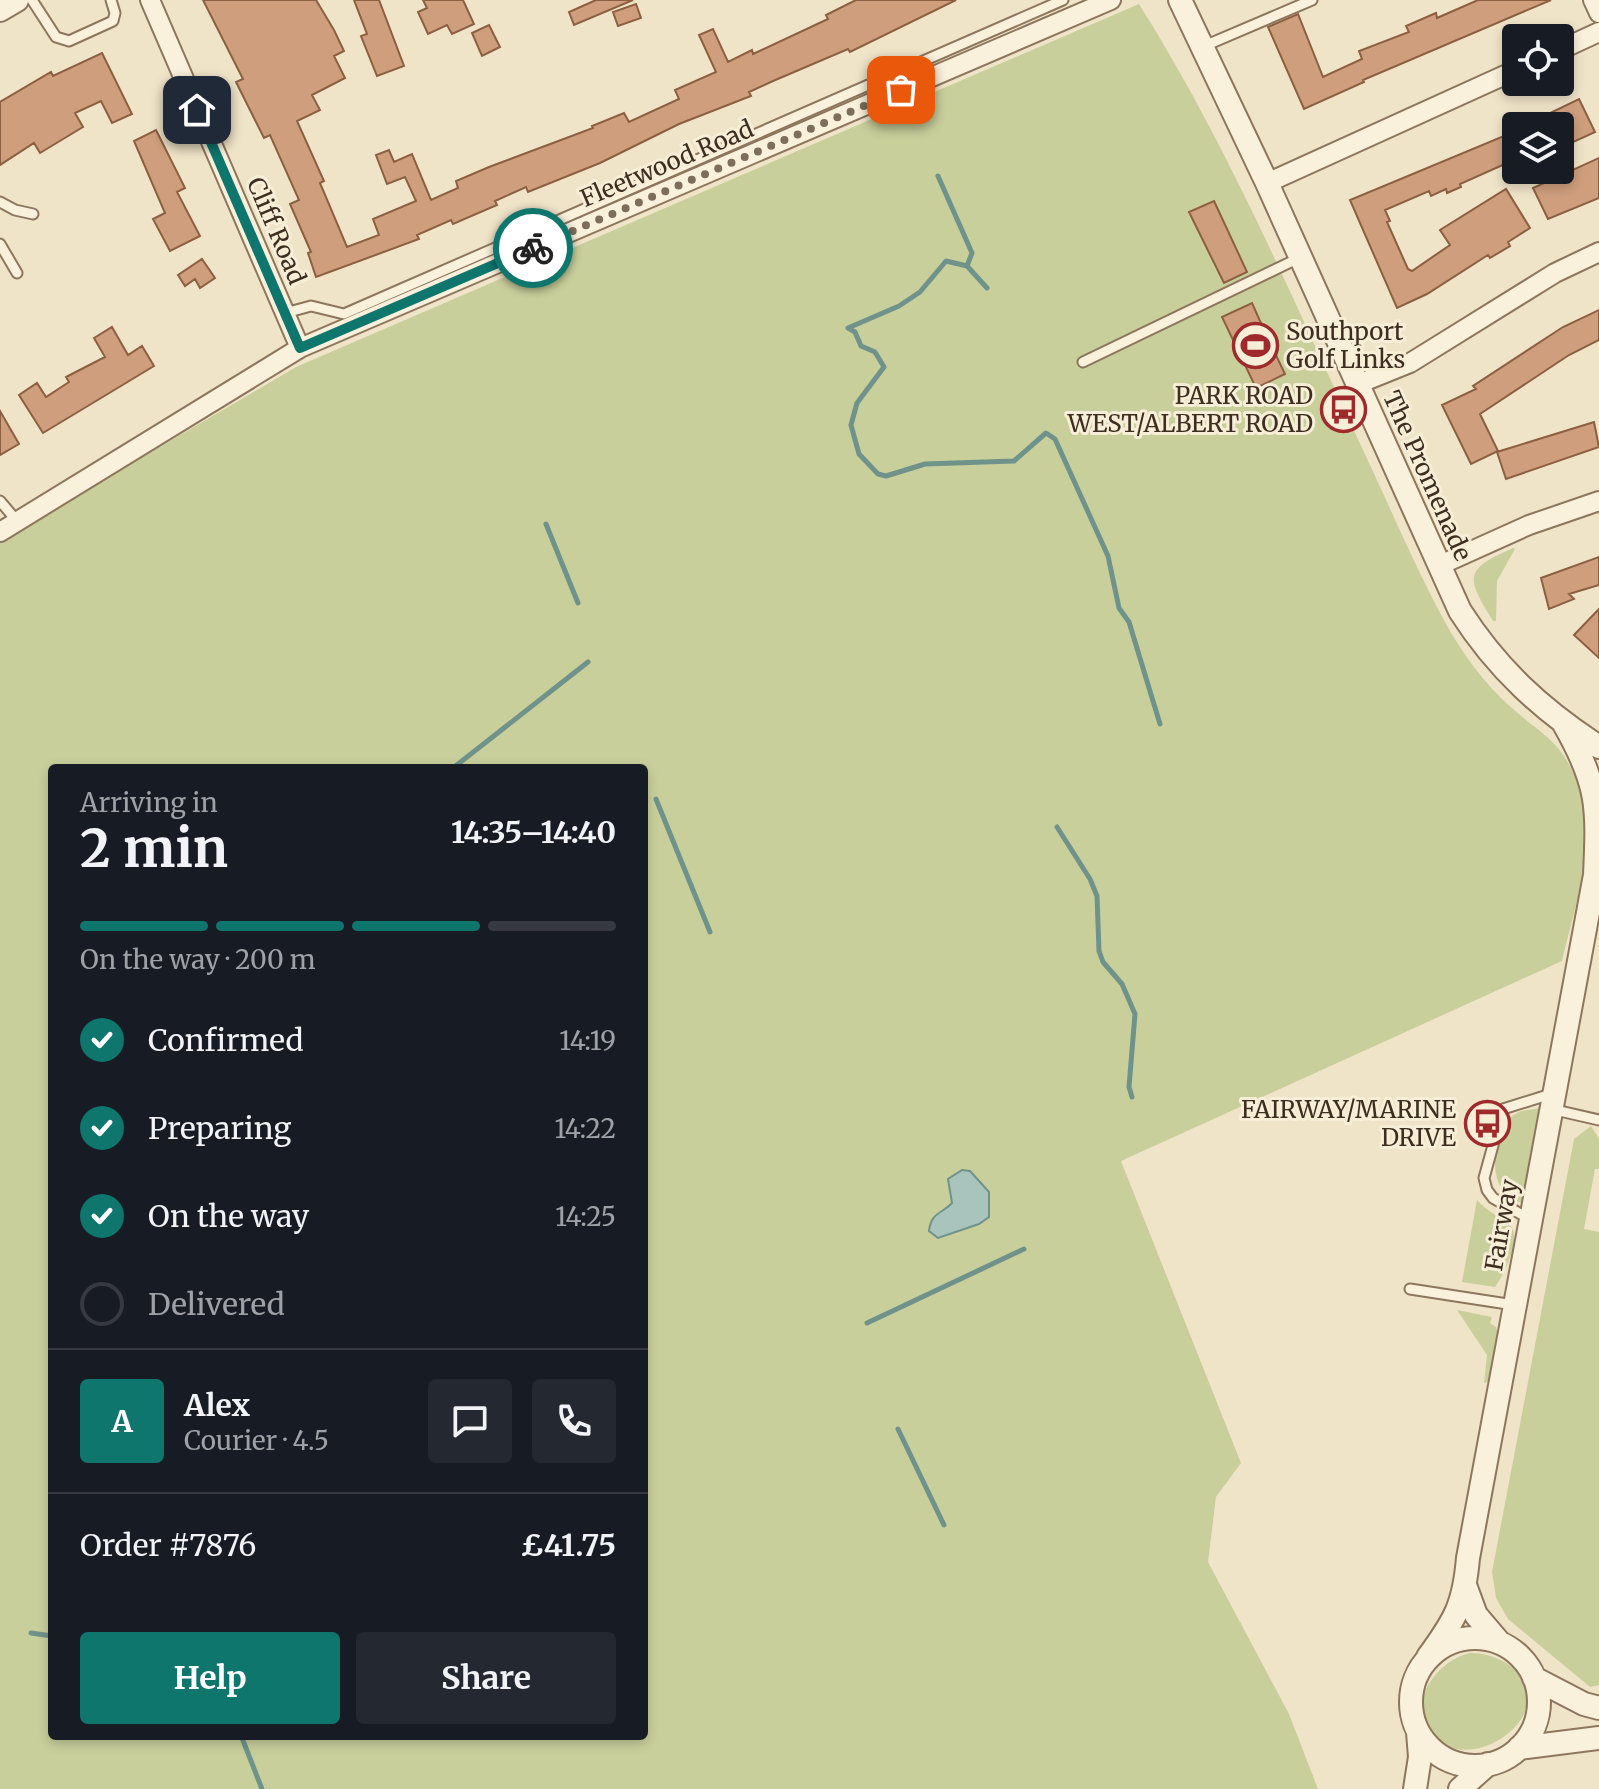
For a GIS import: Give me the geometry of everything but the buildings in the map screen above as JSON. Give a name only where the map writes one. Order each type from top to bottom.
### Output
[{"type":"street","points":[[0,10],[17,0]]},
{"type":"street","name":"Cliff Road","points":[[150,0],[300,348]]},
{"type":"street","name":"The Promenade","points":[[1180,0],[1267,183],[1460,611],[1486,650],[1524,691],[1564,724],[1599,747]]},
{"type":"street","points":[[1593,0],[1599,13]]},
{"type":"street","name":"Fleetwood Road","points":[[0,532],[300,348],[1102,1]]},
{"type":"street","points":[[1574,44],[1599,32]]},
{"type":"street","points":[[1267,183],[1502,76]]},
{"type":"street","points":[[1358,384],[1410,363],[1555,273],[1599,252]]},
{"type":"street","points":[[1438,566],[1529,525],[1599,501]]},
{"type":"street","name":"Fairway","points":[[1428,1657],[1456,1619],[1465,1585],[1514,1305],[1597,870],[1598,814],[1591,781],[1564,724]]},
{"type":"street","points":[[1465,1585],[1476,1615],[1499,1642],[1520,1656],[1534,1678],[1539,1703],[1537,1715],[1519,1748]]},
{"type":"street","points":[[1415,1789],[1420,1757],[1411,1694],[1419,1669],[1428,1657],[1448,1643],[1473,1638],[1499,1642]]},
{"type":"street","points":[[1534,1678],[1584,1704],[1599,1708]]},
{"type":"street","points":[[1418,1732],[1442,1757],[1464,1765],[1488,1764]]},
{"type":"street","points":[[1460,1789],[1488,1764],[1519,1748],[1599,1738]]},
{"type":"lane","points":[[32,0],[56,37],[69,41],[113,21],[115,13],[111,0]]},
{"type":"lane","points":[[285,313],[311,306],[344,314],[1063,0]]},
{"type":"lane","points":[[1202,47],[1312,0]]},
{"type":"lane","points":[[0,202],[33,214]]},
{"type":"lane","points":[[0,244],[17,273]]},
{"type":"lane","points":[[1083,362],[1299,258]]},
{"type":"lane","points":[[0,501],[17,521]]},
{"type":"lane","points":[[1531,1220],[1493,1198],[1487,1190],[1484,1178],[1503,1109],[1553,1101],[1599,1119]]},
{"type":"lane","points":[[1410,1289],[1514,1305]]},
{"type":"green space","points":[[1139,4],[1236,178],[1445,622],[1483,679],[1558,748],[1572,769],[1584,806],[1586,850],[1583,873],[1562,961],[1121,1161],[1241,1463],[1216,1497],[1208,1562],[1289,1714],[1318,1789],[0,1789],[0,541],[296,367]]},
{"type":"green space","points":[[1513,548],[1497,581],[1496,621],[1493,621],[1478,594],[1474,576],[1485,562]]},
{"type":"green space","points":[[1540,1108],[1523,1203],[1511,1198],[1502,1189],[1495,1166],[1496,1153],[1510,1117],[1521,1111]]},
{"type":"green space","points":[[1591,1126],[1599,1139],[1599,1169],[1595,1169],[1584,1229],[1599,1232],[1599,1685],[1590,1687],[1508,1619],[1496,1598],[1492,1572],[1574,1139]]},
{"type":"green space","points":[[1477,1200],[1509,1225],[1514,1234],[1510,1259],[1495,1287],[1462,1282]]},
{"type":"green space","points":[[1457,1310],[1492,1317],[1490,1323],[1496,1327],[1498,1335],[1489,1381],[1484,1383],[1487,1355]]},
{"type":"green space","points":[[1470,1653],[1494,1657],[1515,1670],[1523,1679],[1528,1701],[1524,1714],[1508,1734],[1484,1747],[1458,1749],[1446,1746],[1426,1726],[1422,1713],[1423,1700],[1427,1687],[1445,1665]]},
{"type":"water","points":[[962,1170],[970,1171],[989,1192],[989,1217],[979,1224],[938,1238],[929,1231],[930,1225],[952,1203],[948,1179]]},
{"type":"waterway","points":[[938,176],[972,253],[967,266]]},
{"type":"waterway","points":[[987,288],[967,266],[946,261],[920,292],[899,306],[848,328],[855,332],[861,346],[875,352],[884,367],[857,403],[851,425],[859,454],[878,474],[886,476],[925,464],[1014,461],[1046,433],[1055,439],[1108,556],[1119,608],[1129,622],[1160,724]]},
{"type":"waterway","points":[[546,524],[578,603]]},
{"type":"waterway","points":[[458,764],[588,662]]},
{"type":"waterway","points":[[656,799],[710,932]]},
{"type":"waterway","points":[[1057,827],[1090,879],[1097,896],[1099,951],[1103,962],[1122,984],[1135,1014],[1129,1087],[1132,1097]]},
{"type":"waterway","points":[[867,1323],[1024,1249]]},
{"type":"waterway","points":[[898,1429],[944,1525]]},
{"type":"waterway","points":[[31,1633],[48,1635]]},
{"type":"waterway","points":[[243,1740],[262,1789]]},
{"type":"way so far","points":[[533,248],[901,90]]},
{"type":"place","name":"Southport Golf Links","points":[[1255,346]]},
{"type":"place","name":"PARK ROAD WEST/ALBERT ROAD","points":[[1344,410]]},
{"type":"place","name":"FAIRWAY/MARINE DRIVE","points":[[1487,1124]]},
{"type":"route","points":[[197,110],[300,348],[533,248]]}]
